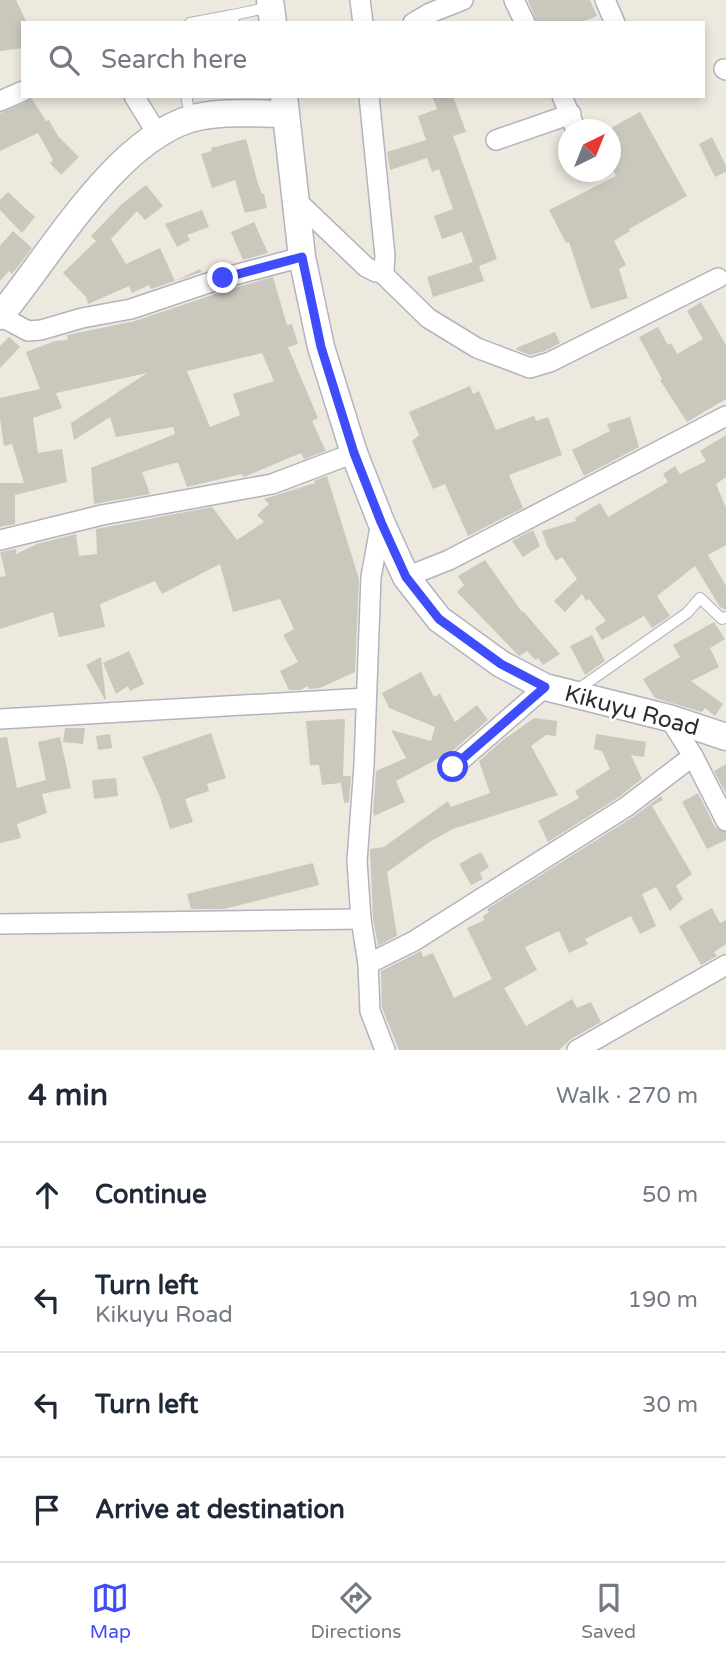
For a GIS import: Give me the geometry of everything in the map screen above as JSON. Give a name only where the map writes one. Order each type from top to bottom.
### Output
[{"type":"main road","points":[[0,316],[87,201],[130,158],[189,108],[248,114],[285,105]]},
{"type":"main road","name":"Kikuyu Road","points":[[285,105],[302,257],[321,347],[354,453],[406,577],[439,619],[501,664],[545,687],[669,718],[726,737]]},
{"type":"street","points":[[360,0],[363,21]]},
{"type":"street","points":[[416,21],[463,0]]},
{"type":"street","points":[[514,0],[524,21]]},
{"type":"street","points":[[605,0],[614,21]]},
{"type":"street","points":[[0,101],[21,92]]},
{"type":"street","points":[[135,98],[158,135]]},
{"type":"street","points":[[369,98],[385,256],[385,268],[381,272]]},
{"type":"street","points":[[563,98],[573,119]]},
{"type":"street","points":[[496,140],[558,126]]},
{"type":"street","points":[[295,199],[366,267],[381,272],[428,318],[477,348],[530,368],[550,362],[718,278]]},
{"type":"street","points":[[0,316],[28,331],[41,330],[82,318],[131,309],[223,278],[302,257]]},
{"type":"street","points":[[406,577],[449,560],[726,416]]},
{"type":"street","points":[[0,540],[102,516],[272,484],[354,453]]},
{"type":"street","points":[[381,522],[372,577],[357,861],[370,1011],[385,1050]]},
{"type":"street","points":[[453,767],[545,687]]},
{"type":"street","points":[[0,719],[366,698]]},
{"type":"street","points":[[669,718],[693,756],[726,821]]},
{"type":"street","points":[[368,964],[414,941],[626,807],[693,756]]},
{"type":"street","points":[[0,924],[361,919]]},
{"type":"street","points":[[578,1050],[726,965]]},
{"type":"lane","points":[[212,21],[271,10]]},
{"type":"lane","points":[[574,693],[687,613],[701,598],[722,619],[726,617]]},
{"type":"building","points":[[0,0],[16,0],[26,21],[21,21],[21,48],[0,51]]},
{"type":"building","points":[[528,0],[590,0],[597,16],[584,21],[536,21]]},
{"type":"building","points":[[433,98],[454,98],[466,132],[453,136],[497,259],[479,266],[484,281],[433,297],[427,277],[473,262],[462,232],[442,239],[434,216],[453,209],[439,169],[432,172],[427,158],[390,170],[387,152],[426,140],[418,116],[437,109]]},
{"type":"building","points":[[32,99],[58,136],[79,157],[61,175],[50,163],[53,160],[38,133],[0,151],[0,113]]},
{"type":"building","points":[[640,112],[687,196],[629,229],[630,231],[614,241],[626,265],[619,269],[628,298],[591,309],[569,242],[566,243],[549,210],[604,182],[621,182],[621,122]]},
{"type":"building","points":[[712,137],[726,166],[726,172],[715,177],[699,144]]},
{"type":"building","points":[[246,139],[267,208],[245,213],[235,180],[212,188],[201,154],[212,151],[211,148]]},
{"type":"building","points":[[146,185],[163,206],[145,220],[137,211],[111,239],[126,264],[160,248],[175,281],[151,289],[149,285],[132,293],[129,286],[88,304],[86,297],[63,273],[96,241],[91,236],[122,204]]},
{"type":"building","points":[[8,192],[35,217],[22,233],[0,210],[0,200]]},
{"type":"building","points":[[202,210],[209,227],[187,235],[190,240],[177,247],[165,224]]},
{"type":"building","points":[[254,222],[268,253],[243,260],[231,232]]},
{"type":"building","points":[[13,231],[32,248],[12,274],[9,271],[0,281],[0,246]]},
{"type":"building","points":[[200,269],[202,272],[175,281]]},
{"type":"building","points":[[273,277],[287,325],[292,324],[298,344],[288,347],[318,418],[312,421],[326,451],[304,459],[301,453],[244,477],[242,474],[187,487],[178,463],[175,463],[142,472],[150,494],[94,504],[91,468],[175,434],[173,427],[116,437],[110,417],[74,440],[71,423],[147,373],[56,393],[62,408],[33,418],[38,453],[62,449],[67,482],[15,495],[15,524],[0,527],[0,483],[24,483],[12,444],[4,446],[0,398],[40,389],[26,352],[55,341],[68,340],[67,335],[135,321]],"holes":[[[262,353],[274,381],[233,394],[240,415],[210,427],[187,371]]]},
{"type":"building","points":[[701,302],[726,345],[726,399],[687,422],[660,380],[662,379],[639,337],[658,327],[668,345],[671,343],[677,354],[703,339],[687,311]]},
{"type":"building","points":[[555,332],[560,343],[545,351],[530,355],[516,348]]},
{"type":"building","points":[[9,337],[20,347],[0,368],[0,346]]},
{"type":"building","points":[[470,386],[473,394],[479,391],[496,430],[534,416],[536,421],[548,417],[562,455],[509,475],[523,508],[468,536],[445,484],[433,489],[412,441],[419,435],[409,412]]},
{"type":"building","points":[[630,417],[639,447],[584,476],[572,450],[610,431],[607,424]]},
{"type":"building","points":[[726,435],[726,477],[716,484],[726,508],[726,545],[708,555],[726,586],[726,610],[720,607],[695,566],[657,596],[670,616],[652,628],[644,616],[602,640],[595,628],[606,621],[589,599],[586,601],[582,594],[565,612],[554,601],[577,579],[562,557],[556,561],[542,531],[576,521],[575,518],[600,503],[608,517],[668,482],[663,474],[675,466],[680,474],[706,461],[700,451]]},
{"type":"building","points":[[327,476],[359,579],[355,672],[320,688],[309,689],[308,686],[300,690],[289,690],[280,671],[298,662],[283,635],[294,629],[280,599],[233,612],[220,564],[162,594],[155,581],[100,604],[105,627],[59,637],[53,612],[0,629],[0,577],[6,576],[0,552],[16,549],[16,554],[37,544],[76,534],[79,556],[97,554],[96,529],[212,507],[237,540],[264,522],[257,515],[269,504],[264,499],[315,483],[314,481]]},
{"type":"building","points":[[533,530],[540,546],[523,557],[512,541]]},
{"type":"building","points":[[485,560],[522,612],[560,654],[543,665],[527,651],[519,656],[457,592],[464,585],[458,576]]},
{"type":"building","points":[[714,622],[725,639],[710,648],[719,667],[691,681],[723,704],[715,716],[705,708],[702,712],[655,698],[643,679],[680,657],[673,645]]},
{"type":"building","points":[[592,635],[605,661],[585,675],[570,646]]},
{"type":"building","points":[[129,651],[144,684],[130,691],[128,686],[116,694],[103,663]]},
{"type":"building","points":[[101,657],[106,699],[105,700],[86,665]]},
{"type":"building","points":[[421,672],[434,697],[440,694],[455,722],[477,705],[488,720],[451,752],[396,781],[405,802],[374,816],[376,771],[406,758],[391,730],[431,741],[435,727],[389,708],[382,693]]},
{"type":"building","points":[[534,718],[557,721],[556,736],[546,735],[531,746],[558,795],[453,829],[387,872],[397,936],[378,946],[373,918],[370,849],[384,847],[448,801],[451,807],[490,793],[479,761]]},
{"type":"building","points":[[345,719],[343,776],[351,776],[349,802],[344,803],[341,783],[322,785],[319,765],[310,765],[306,721]]},
{"type":"building","points":[[65,728],[85,728],[83,744],[63,742]]},
{"type":"building","points":[[211,733],[226,778],[207,784],[209,791],[185,799],[193,822],[170,829],[160,797],[142,757]]},
{"type":"building","points":[[110,734],[112,748],[98,750],[96,736]]},
{"type":"building","points":[[596,734],[646,742],[644,757],[631,755],[642,779],[619,797],[548,842],[538,821],[579,798],[575,791],[610,769],[602,751],[594,749]]},
{"type":"building","points":[[7,737],[17,788],[46,780],[38,742],[60,737],[71,788],[42,794],[47,813],[17,824],[21,838],[0,843],[0,738]]},
{"type":"building","points":[[726,764],[726,794],[714,771]]},
{"type":"building","points":[[116,778],[118,796],[94,799],[92,780]]},
{"type":"building","points":[[698,793],[715,827],[726,833],[726,840],[707,849],[682,802]]},
{"type":"building","points":[[661,796],[663,800],[652,806],[692,874],[676,886],[683,899],[670,911],[656,887],[642,894],[656,926],[640,934],[631,916],[585,939],[588,944],[569,953],[559,931],[525,947],[537,970],[504,988],[526,1026],[572,999],[577,1008],[591,1002],[601,1022],[571,1039],[559,1050],[399,1050],[382,1008],[381,971],[421,951],[423,957],[433,953],[454,998],[492,979],[467,928],[484,920],[483,916],[489,912],[487,909],[633,817]]},
{"type":"building","points":[[481,852],[489,867],[480,873],[483,879],[471,885],[459,864]]},
{"type":"building","points":[[313,863],[319,885],[224,909],[191,909],[187,894]]},
{"type":"building","points":[[712,908],[720,923],[726,920],[726,944],[714,952],[717,956],[701,965],[679,926]]},
{"type":"route","points":[[223,278],[302,257],[321,347],[354,453],[406,577],[439,619],[501,664],[545,687],[453,767]]}]
